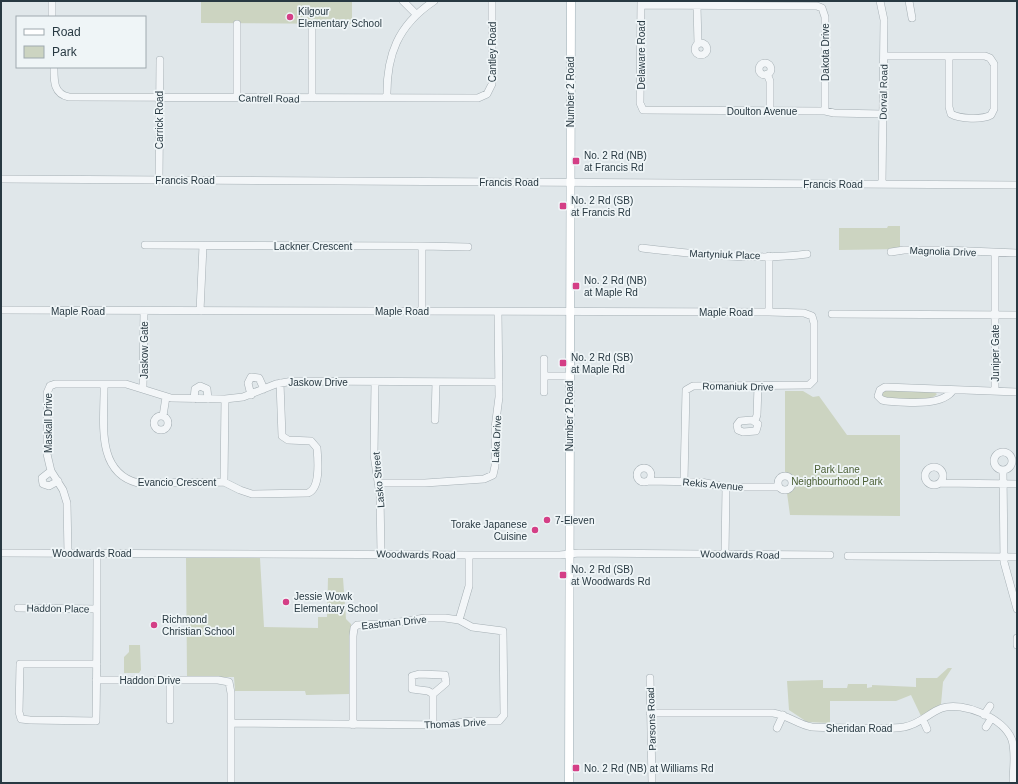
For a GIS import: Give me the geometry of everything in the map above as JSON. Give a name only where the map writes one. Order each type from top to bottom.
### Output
[{"type":"main road","name":"Number 2 Road","points":[[569,783],[569,311],[571,1]]},
{"type":"street","points":[[52,1],[52,16]]},
{"type":"street","points":[[403,1],[416,14]]},
{"type":"street","points":[[387,98],[387,76],[392,54],[400,36],[416,14],[434,1]]},
{"type":"street","name":"Cantley Road","points":[[480,98],[489,91],[492,84],[492,1]]},
{"type":"street","name":"Dorval Road","points":[[880,1],[884,11],[882,184]]},
{"type":"street","points":[[909,1],[912,18]]},
{"type":"street","name":"Dakota Drive","points":[[641,3],[696,6],[817,6],[822,8],[826,16],[825,111]]},
{"type":"street","name":"Delaware Road","points":[[641,3],[640,103],[642,109]]},
{"type":"street","points":[[696,6],[698,44]]},
{"type":"street","points":[[236,24],[237,97]]},
{"type":"street","points":[[312,24],[312,98]]},
{"type":"street","points":[[884,56],[949,56],[985,56],[994,58],[993,116],[950,116],[949,56]]},
{"type":"street","name":"Carrick Road","points":[[159,180],[160,60]]},
{"type":"street","name":"Cantrell Road","points":[[54,68],[54,84],[58,92],[69,97],[480,98]]},
{"type":"street","points":[[767,74],[770,81],[770,111]]},
{"type":"street","name":"Doulton Avenue","points":[[642,109],[650,111],[825,111],[834,113],[882,114]]},
{"type":"street","name":"Francis Road","points":[[1,179],[1017,185]]},
{"type":"street","name":"Lackner Crescent","points":[[145,245],[468,246]]},
{"type":"street","points":[[200,311],[203,246]]},
{"type":"street","points":[[422,246],[422,312]]},
{"type":"street","name":"Martyniuk Place","points":[[642,248],[708,255],[769,256],[807,254]]},
{"type":"street","name":"Magnolia Drive","points":[[891,252],[904,250],[945,250],[1017,253]]},
{"type":"street","points":[[995,253],[995,315]]},
{"type":"street","points":[[769,256],[769,312]]},
{"type":"street","name":"Maple Road","points":[[1,310],[422,312],[569,311],[769,312],[804,314]]},
{"type":"street","name":"Jaskow Gate","points":[[143,388],[144,311]]},
{"type":"street","name":"Laka Drive","points":[[378,483],[425,483],[489,478],[493,475],[495,466],[495,428],[499,382],[498,312]]},
{"type":"street","name":"Romaniuk Drive","points":[[684,481],[685,393],[687,386],[814,386],[814,323],[812,316],[804,314]]},
{"type":"street","points":[[832,314],[1017,315]]},
{"type":"street","name":"Juniper Gate","points":[[994,391],[995,315]]},
{"type":"street","points":[[544,359],[544,392]]},
{"type":"street","points":[[544,376],[569,376]]},
{"type":"street","points":[[251,394],[248,383],[251,377],[259,378],[264,388]]},
{"type":"street","name":"Jaskow Drive","points":[[49,384],[126,384],[143,388],[166,397],[225,399],[251,394],[280,383],[293,381],[499,382]]},
{"type":"street","name":"Lasko Street","points":[[375,382],[374,455],[381,504],[381,554]]},
{"type":"street","points":[[435,420],[436,382]]},
{"type":"street","points":[[224,482],[252,494],[305,494],[311,492],[315,487],[316,445],[308,440],[288,440],[282,436],[280,383]]},
{"type":"street","name":"Maskall Drive","points":[[49,384],[46,393],[46,454],[51,471],[63,490],[67,503],[68,553]]},
{"type":"street","name":"Evancio Crescent","points":[[104,384],[104,444],[110,461],[120,475],[138,483],[224,482],[225,399]]},
{"type":"street","points":[[194,399],[195,389],[202,386],[207,389],[208,399]]},
{"type":"street","points":[[755,420],[757,415],[758,386]]},
{"type":"street","points":[[953,390],[948,395],[925,403],[886,401],[882,400],[878,396],[880,390],[885,387],[1017,392]]},
{"type":"street","points":[[163,416],[166,397]]},
{"type":"street","points":[[1003,470],[1004,556],[1017,609]]},
{"type":"street","points":[[51,471],[43,476],[42,482],[48,486],[58,481]]},
{"type":"street","name":"Rekis Avenue","points":[[648,481],[707,482],[726,487],[779,487]]},
{"type":"street","points":[[940,483],[1017,484]]},
{"type":"street","points":[[725,554],[726,487]]},
{"type":"street","name":"Woodwards Road","points":[[1,553],[469,555],[569,553],[830,556]]},
{"type":"street","points":[[97,553],[97,664],[96,721],[21,719],[20,664],[97,664]]},
{"type":"street","points":[[459,620],[469,586],[469,555]]},
{"type":"street","points":[[848,556],[1017,557]]},
{"type":"street","name":"Haddon Place","points":[[18,608],[97,609]]},
{"type":"street","name":"Eastman Drive","points":[[353,725],[353,636],[354,628],[357,625],[387,624],[425,618],[459,620]]},
{"type":"street","name":"Thomas Drive","points":[[231,724],[446,725],[469,721],[501,720],[504,715],[503,631],[472,627],[459,620]]},
{"type":"street","points":[[1017,638],[1017,645]]},
{"type":"street","points":[[433,694],[428,691],[412,689],[412,676],[419,674],[446,675],[446,683],[433,694],[433,725]]},
{"type":"street","name":"Parsons Road","points":[[650,678],[652,783]]},
{"type":"street","name":"Haddon Drive","points":[[96,680],[218,680],[229,682],[231,687],[231,783]]},
{"type":"street","points":[[170,680],[170,720]]},
{"type":"street","points":[[984,715],[990,706]]},
{"type":"street","name":"Sheridan Road","points":[[650,713],[771,713],[783,715],[805,726],[814,728],[897,728],[923,720],[937,710],[951,707],[969,708],[991,719],[1014,736],[1013,783]]},
{"type":"street","points":[[777,728],[783,715]]},
{"type":"street","points":[[986,727],[991,719]]},
{"type":"street","points":[[923,720],[927,729]]},
{"type":"green space","name":"Kilgour Elementary School","points":[[201,1],[352,1],[352,24],[201,23]]},
{"type":"green space","points":[[888,226],[900,226],[900,249],[839,250],[839,228],[887,228]]},
{"type":"green space","points":[[886,390],[934,392],[937,394],[928,399],[898,399],[886,398],[882,396],[882,393]]},
{"type":"green space","name":"Park Lane Neighbourhood Park","points":[[785,391],[803,391],[813,397],[819,396],[847,435],[900,435],[900,516],[790,515],[787,493],[793,490],[796,482],[792,475],[785,472]]},
{"type":"green space","points":[[186,558],[260,558],[264,627],[318,628],[318,617],[327,617],[328,578],[343,578],[346,619],[351,624],[349,694],[306,695],[305,691],[235,691],[234,677],[187,677]]},
{"type":"green space","points":[[129,645],[140,645],[141,670],[139,673],[124,673],[124,657],[129,652]]},
{"type":"green space","points":[[948,668],[952,668],[943,682],[941,704],[921,716],[911,695],[896,701],[830,701],[830,723],[807,722],[789,710],[787,681],[823,680],[823,688],[847,688],[848,684],[867,684],[867,688],[872,687],[872,685],[916,687],[916,678],[937,678]]},
{"type":"place","name":"Kilgour Elementary School","points":[[290,17]]},
{"type":"place","name":"No. 2 Rd (NB) at Francis Rd","points":[[576,161]]},
{"type":"place","name":"No. 2 Rd (SB) at Francis Rd","points":[[563,206]]},
{"type":"place","name":"No. 2 Rd (NB) at Maple Rd","points":[[576,286]]},
{"type":"place","name":"No. 2 Rd (SB) at Maple Rd","points":[[563,363]]},
{"type":"place","name":"7-Eleven","points":[[547,520]]},
{"type":"place","name":"Torake Japanese Cuisine","points":[[535,530]]},
{"type":"place","name":"No. 2 Rd (SB) at Woodwards Rd","points":[[563,575]]},
{"type":"place","name":"Jessie Wowk Elementary School","points":[[286,602]]},
{"type":"place","name":"Richmond Christian School","points":[[154,625]]},
{"type":"place","name":"No. 2 Rd (NB) at Williams Rd","points":[[576,768]]}]
